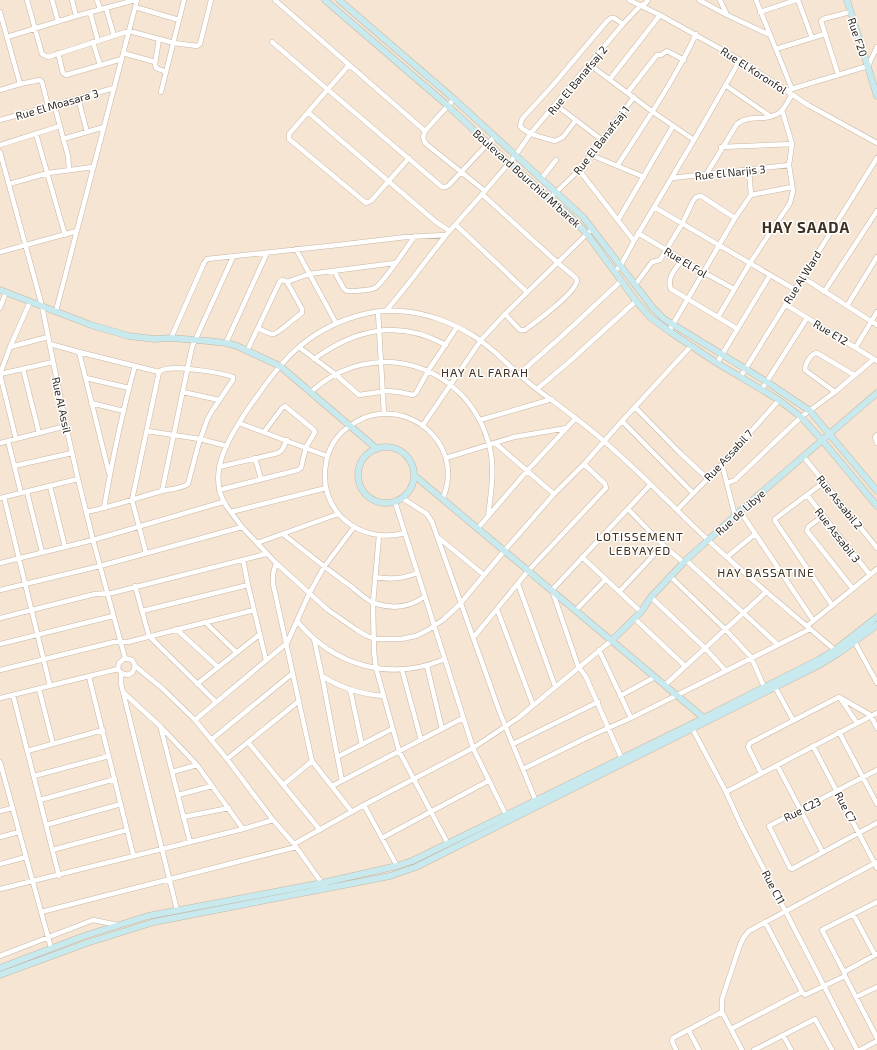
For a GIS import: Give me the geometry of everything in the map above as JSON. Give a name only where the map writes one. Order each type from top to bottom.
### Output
[{"type":"main road","name":"Boulevard Bourchid M'barek","points":[[325,0],[447,105],[508,162],[570,216],[587,234],[647,314],[691,346],[779,400],[801,418],[822,440],[877,506]]},
{"type":"main road","name":"Boulevard Bourchid M'barek","points":[[339,0],[454,99],[583,217],[621,265],[635,286],[664,319],[767,382],[810,411],[876,489]]},
{"type":"main road","name":"Rue F20","points":[[847,0],[877,96]]},
{"type":"main road","points":[[403,67],[409,60]]},
{"type":"main road","points":[[3,291],[105,330],[129,336],[226,343],[247,351],[280,366],[349,426],[377,448]]},
{"type":"main road","name":"Rue de Libye","points":[[612,640],[641,612],[651,597],[670,576],[708,540],[737,513],[877,393]]},
{"type":"main road","points":[[391,447],[404,453],[413,464],[415,476],[411,490],[402,498],[395,502],[382,503],[373,500],[365,494],[359,483],[358,470],[368,453],[377,448],[391,447]]},
{"type":"main road","points":[[415,476],[706,719]]},
{"type":"main road","points":[[853,640],[877,617]]},
{"type":"main road","points":[[0,968],[84,936],[118,925],[177,910],[390,876],[408,871],[538,807],[706,719],[766,690],[837,652],[877,625]]},
{"type":"main road","points":[[0,975],[86,943],[154,922],[324,886],[397,866],[448,844],[621,757],[691,727]]},
{"type":"street","points":[[27,0],[42,54],[48,57],[129,31],[174,43],[194,46],[198,45],[210,0]]},
{"type":"street","points":[[52,0],[58,21]]},
{"type":"street","points":[[72,0],[76,16]]},
{"type":"street","points":[[96,0],[100,9]]},
{"type":"street","points":[[7,37],[58,21],[136,0],[56,312]]},
{"type":"street","points":[[161,92],[184,0]]},
{"type":"street","points":[[275,0],[425,131]]},
{"type":"street","name":"Rue El Koronfol","points":[[629,0],[696,34],[790,90],[792,94],[877,143]]},
{"type":"street","name":"Rue El Banafsaj 2","points":[[386,311],[446,235],[484,193],[508,162],[515,156],[531,133],[590,65],[623,24],[641,5],[645,4],[648,0]]},
{"type":"street","points":[[699,0],[726,15],[770,35]]},
{"type":"street","points":[[720,0],[726,15]]},
{"type":"street","points":[[756,0],[776,49],[790,90],[868,66],[877,47]]},
{"type":"street","points":[[777,0],[779,5]]},
{"type":"street","points":[[760,12],[797,0],[812,38]]},
{"type":"street","points":[[135,7],[179,20]]},
{"type":"street","points":[[106,8],[114,36]]},
{"type":"street","points":[[0,12],[20,84]]},
{"type":"street","points":[[90,12],[100,65]]},
{"type":"street","points":[[838,74],[821,21],[850,12]]},
{"type":"street","points":[[610,78],[660,15]]},
{"type":"street","points":[[576,120],[563,137],[556,141],[531,133],[520,127],[522,119],[607,21],[614,18],[623,24]]},
{"type":"street","points":[[617,166],[653,112],[684,60],[696,34]]},
{"type":"street","points":[[776,49],[825,34]]},
{"type":"street","points":[[159,39],[154,62],[156,68],[166,72]]},
{"type":"street","points":[[272,42],[444,188],[461,173],[494,137]]},
{"type":"street","points":[[628,92],[657,55],[667,51],[684,60]]},
{"type":"street","points":[[58,53],[66,75],[122,59]]},
{"type":"street","points":[[123,53],[154,62]]},
{"type":"street","points":[[615,271],[621,265],[638,233],[672,178],[740,60]]},
{"type":"street","points":[[349,65],[309,113],[289,134],[289,139],[364,202],[369,202],[409,158]]},
{"type":"street","points":[[590,65],[610,78],[653,112],[694,140]]},
{"type":"street","points":[[0,90],[41,80],[48,106]]},
{"type":"street","points":[[725,86],[770,116]]},
{"type":"street","name":"Rue El Moasara 3","points":[[0,120],[114,88]]},
{"type":"street","points":[[707,173],[736,124],[740,121],[777,114],[782,110],[792,94]]},
{"type":"street","name":"Rue El Banafsaj 1","points":[[550,199],[580,170],[634,97]]},
{"type":"street","points":[[78,98],[87,132]]},
{"type":"street","points":[[454,99],[425,131],[423,136],[425,143],[484,193],[576,278],[577,284],[575,287],[552,309],[523,331],[520,330],[505,314]]},
{"type":"street","points":[[54,104],[69,169]]},
{"type":"street","points":[[556,105],[602,140]]},
{"type":"street","points":[[718,317],[750,263],[790,203],[792,187],[789,165],[792,144],[782,110]]},
{"type":"street","points":[[309,113],[436,222],[450,231]]},
{"type":"street","points":[[0,145],[60,126]]},
{"type":"street","points":[[618,220],[673,126]]},
{"type":"street","points":[[63,139],[104,127]]},
{"type":"street","points":[[36,134],[65,235]]},
{"type":"street","points":[[721,147],[792,144]]},
{"type":"street","name":"Rue Al Assil","points":[[0,152],[42,306],[78,479],[125,658]]},
{"type":"street","points":[[590,155],[644,177]]},
{"type":"street","name":"Rue Al Ward","points":[[741,376],[877,158]]},
{"type":"street","points":[[541,179],[556,160]]},
{"type":"street","name":"Rue El Narjis 3","points":[[672,178],[789,165]]},
{"type":"street","points":[[9,184],[48,173],[93,167]]},
{"type":"street","points":[[580,170],[634,241]]},
{"type":"street","points":[[669,331],[735,218],[751,195],[749,170]]},
{"type":"street","points":[[751,195],[792,187]]},
{"type":"street","points":[[635,286],[650,263],[660,260],[682,224],[692,201],[696,197],[704,197],[735,218]]},
{"type":"street","points":[[654,207],[794,289]]},
{"type":"street","points":[[824,292],[877,211]]},
{"type":"street","points":[[456,225],[528,292]]},
{"type":"street","points":[[423,425],[481,340],[505,314],[592,229]]},
{"type":"street","points":[[0,252],[77,231]]},
{"type":"street","name":"Rue El Fol","points":[[638,233],[734,289]]},
{"type":"street","points":[[171,338],[205,261],[211,258],[415,236],[446,235]]},
{"type":"street","points":[[334,271],[344,289],[347,291],[372,289],[378,285],[415,236]]},
{"type":"street","points":[[296,249],[336,323]]},
{"type":"street","points":[[226,343],[267,253]]},
{"type":"street","points":[[162,492],[192,347],[233,256]]},
{"type":"street","points":[[847,306],[877,257]]},
{"type":"street","points":[[682,260],[672,274],[669,286],[673,291],[736,328]]},
{"type":"street","points":[[247,351],[280,281],[283,280],[287,282],[309,274],[395,263]]},
{"type":"street","points":[[872,266],[877,269]]},
{"type":"street","points":[[716,362],[770,275]]},
{"type":"street","points":[[802,277],[877,325]]},
{"type":"street","points":[[519,374],[621,281]]},
{"type":"street","points":[[258,328],[272,334],[277,334],[292,319],[302,312],[302,309],[287,282]]},
{"type":"street","points":[[0,308],[3,291]]},
{"type":"street","points":[[537,390],[636,301]]},
{"type":"street","points":[[16,439],[0,374],[30,302]]},
{"type":"street","name":"Rue E12","points":[[785,304],[875,360]]},
{"type":"street","points":[[691,346],[622,421],[604,441],[584,464],[554,494],[460,604],[444,620],[434,627],[406,639],[388,640],[365,636],[328,610],[266,554],[242,527],[223,502],[219,490],[217,476],[219,467],[227,446],[239,423],[280,366],[299,347],[312,336],[336,323],[362,315],[397,310],[419,314],[457,327],[481,340],[537,390],[604,441],[708,540],[766,592],[837,652]]},
{"type":"street","points":[[378,312],[384,414]]},
{"type":"street","points":[[856,347],[877,312]]},
{"type":"street","points":[[762,389],[807,318]]},
{"type":"street","points":[[299,347],[335,374],[359,395],[383,391],[414,394],[457,327]]},
{"type":"street","points":[[314,359],[343,341],[362,334],[379,331],[412,333],[432,338],[446,345]]},
{"type":"street","points":[[10,347],[48,337]]},
{"type":"street","points":[[50,344],[160,372]]},
{"type":"street","points":[[79,352],[109,476]]},
{"type":"street","points":[[835,392],[805,370],[805,366],[814,353],[854,375]]},
{"type":"street","points":[[727,482],[733,481],[739,477],[801,418],[875,360]]},
{"type":"street","points":[[0,374],[53,362]]},
{"type":"street","points":[[311,392],[335,374],[359,365],[380,362],[410,365],[428,371],[450,384],[467,400],[480,420],[490,446],[493,466],[488,517]]},
{"type":"street","points":[[104,508],[109,476],[135,366]]},
{"type":"street","points":[[86,512],[104,508],[132,500],[185,486],[188,484],[200,439],[212,411],[234,380],[233,378],[188,368],[165,368],[160,372],[132,500],[146,553]]},
{"type":"street","points":[[23,369],[39,433]]},
{"type":"street","points":[[86,378],[129,388]]},
{"type":"street","points":[[183,392],[219,400]]},
{"type":"street","points":[[480,420],[552,400]]},
{"type":"street","name":"Rue Assabil 7","points":[[677,510],[722,464],[779,400]]},
{"type":"street","points":[[91,403],[124,411]]},
{"type":"street","points":[[219,490],[300,470],[306,448],[315,431],[286,406],[282,408],[264,432]]},
{"type":"street","points":[[635,407],[707,478]]},
{"type":"street","points":[[405,534],[378,536],[366,533],[354,527],[338,514],[332,504],[326,488],[324,474],[327,456],[337,437],[349,426],[368,417],[384,414],[402,415],[413,419],[423,425],[440,443],[446,458],[448,479],[443,498]]},
{"type":"street","points":[[478,528],[527,471],[575,419]]},
{"type":"street","points":[[622,421],[693,493]]},
{"type":"street","points":[[239,423],[327,456]]},
{"type":"street","points":[[0,443],[66,426]]},
{"type":"street","points":[[446,458],[490,446],[521,435],[567,428]]},
{"type":"street","points":[[147,431],[200,439],[227,446]]},
{"type":"street","points":[[877,435],[875,437],[877,443]]},
{"type":"street","points":[[219,467],[281,452],[287,440]]},
{"type":"street","points":[[8,441],[21,493]]},
{"type":"street","points":[[495,443],[554,494]]},
{"type":"street","points":[[14,466],[72,452]]},
{"type":"street","name":"Rue Assabil 2","points":[[803,456],[877,548]]},
{"type":"street","points":[[255,458],[261,479]]},
{"type":"street","points":[[473,638],[528,571],[606,488],[605,484],[584,464]]},
{"type":"street","points":[[722,464],[737,513],[755,534],[813,620]]},
{"type":"street","points":[[50,686],[2,498],[78,479]]},
{"type":"street","points":[[824,482],[775,519],[775,522],[832,605]]},
{"type":"street","points":[[621,757],[598,702],[586,677],[578,666],[552,590],[650,485]]},
{"type":"street","points":[[50,486],[65,547]]},
{"type":"street","points":[[231,512],[326,488]]},
{"type":"street","points":[[868,495],[876,489]]},
{"type":"street","points":[[27,492],[42,552]]},
{"type":"street","name":"Rue Assabil 3","points":[[807,495],[870,575]]},
{"type":"street","points":[[402,498],[428,514],[432,522],[439,538],[460,604],[505,727],[538,807]]},
{"type":"street","points":[[0,562],[93,540],[223,502]]},
{"type":"street","points":[[395,502],[473,748],[506,815]]},
{"type":"street","points":[[628,509],[663,544],[744,612],[777,644]]},
{"type":"street","points":[[257,543],[338,514]]},
{"type":"street","points":[[823,516],[808,527],[807,531],[853,589]]},
{"type":"street","points":[[0,590],[100,566],[242,527]]},
{"type":"street","points":[[195,720],[287,643],[309,594],[324,567],[354,527]]},
{"type":"street","points":[[283,534],[324,567],[373,603],[388,607],[399,607],[414,603],[424,596]]},
{"type":"street","points":[[727,557],[755,534]]},
{"type":"street","points":[[378,536],[373,603],[374,652],[376,668],[399,751],[448,844]]},
{"type":"street","points":[[439,538],[484,575]]},
{"type":"street","points":[[619,592],[663,544]]},
{"type":"street","points":[[0,618],[266,554]]},
{"type":"street","points":[[582,557],[641,612]]},
{"type":"street","points":[[243,560],[259,635],[266,660]]},
{"type":"street","points":[[276,563],[273,574],[273,584],[312,761],[352,812]]},
{"type":"street","points":[[523,768],[631,718],[808,627],[813,620],[877,570]]},
{"type":"street","points":[[375,577],[396,579],[417,573]]},
{"type":"street","points":[[670,576],[725,629],[751,657],[766,690]]},
{"type":"street","points":[[576,610],[605,580]]},
{"type":"street","points":[[518,584],[555,686]]},
{"type":"street","points":[[142,611],[248,585]]},
{"type":"street","points":[[136,586],[149,636],[216,702]]},
{"type":"street","points":[[665,685],[766,592]]},
{"type":"street","points":[[651,597],[705,648],[725,670]]},
{"type":"street","points":[[0,670],[114,642],[128,642],[254,610]]},
{"type":"street","points":[[497,610],[533,705]]},
{"type":"street","points":[[0,644],[113,616]]},
{"type":"street","points":[[634,618],[685,666]]},
{"type":"street","points":[[297,621],[314,639],[332,652],[346,660],[376,668],[402,670],[426,666],[445,659]]},
{"type":"street","points":[[205,622],[236,652]]},
{"type":"street","points":[[176,629],[218,667]]},
{"type":"street","points":[[197,684],[259,635]]},
{"type":"street","points":[[314,639],[342,781]]},
{"type":"street","points":[[41,912],[295,846],[364,805],[473,748],[505,727],[578,666],[612,640]]},
{"type":"street","points":[[853,640],[877,683]]},
{"type":"street","points":[[599,650],[631,718]]},
{"type":"street","points":[[177,910],[120,681],[120,662],[125,658],[132,660],[135,666],[195,720],[228,759],[324,886]]},
{"type":"street","points":[[0,698],[120,671],[125,675],[130,674],[134,670],[135,666]]},
{"type":"street","points":[[426,666],[442,729]]},
{"type":"street","points":[[402,670],[421,740]]},
{"type":"street","points":[[211,740],[293,673]]},
{"type":"street","points":[[322,676],[350,689],[366,694],[383,696]]},
{"type":"street","points":[[89,677],[133,854],[135,856]]},
{"type":"street","points":[[620,696],[655,677]]},
{"type":"street","points":[[774,685],[793,720]]},
{"type":"street","points":[[39,689],[53,744]]},
{"type":"street","points":[[350,689],[362,745]]},
{"type":"street","points":[[123,692],[161,727],[197,765],[243,829]]},
{"type":"street","points":[[13,695],[59,876]]},
{"type":"street","points":[[761,773],[748,745],[750,742],[839,697]]},
{"type":"street","points":[[839,697],[871,716],[877,728]]},
{"type":"street","points":[[839,697],[857,723]]},
{"type":"street","points":[[228,759],[299,701]]},
{"type":"street","points":[[513,744],[598,702]]},
{"type":"street","points":[[726,792],[877,713]]},
{"type":"street","points":[[332,786],[463,718]]},
{"type":"street","points":[[161,727],[190,842]]},
{"type":"street","name":"Rue C11","points":[[691,727],[726,792],[741,825],[786,910],[824,987],[858,1050]]},
{"type":"street","points":[[337,757],[392,729]]},
{"type":"street","points":[[27,751],[103,730]]},
{"type":"street","points":[[839,732],[877,804]]},
{"type":"street","points":[[248,742],[320,830]]},
{"type":"street","name":"Rue C7","points":[[813,746],[876,864]]},
{"type":"street","points":[[34,776],[109,756]]},
{"type":"street","points":[[283,785],[312,761]]},
{"type":"street","points":[[0,762],[51,948]]},
{"type":"street","points":[[777,764],[822,852],[877,823]]},
{"type":"street","points":[[172,772],[197,765]]},
{"type":"street","name":"Rue C23","points":[[822,852],[791,869],[769,826],[877,770]]},
{"type":"street","points":[[40,800],[115,779]]},
{"type":"street","points":[[382,838],[488,781]]},
{"type":"street","points":[[0,785],[6,784]]},
{"type":"street","points":[[178,795],[212,786]]},
{"type":"street","points":[[46,825],[121,804]]},
{"type":"street","points":[[364,805],[397,866]]},
{"type":"street","points":[[0,811],[13,808]]},
{"type":"street","points":[[183,817],[229,808]]},
{"type":"street","points":[[0,889],[59,876],[273,820]]},
{"type":"street","points":[[52,850],[127,830]]},
{"type":"street","points":[[0,837],[19,832]]},
{"type":"street","points":[[0,864],[26,857]]},
{"type":"street","points":[[742,1050],[722,1012],[722,999],[744,937],[749,931],[786,910],[876,864]]},
{"type":"street","points":[[858,1050],[877,1040],[822,930],[877,902]]},
{"type":"street","points":[[765,922],[805,995],[824,987],[876,955],[853,914]]},
{"type":"street","points":[[0,956],[93,920],[118,925]]},
{"type":"street","points":[[856,997],[877,986]]},
{"type":"street","points":[[731,1029],[802,992]]},
{"type":"street","points":[[676,1050],[672,1039],[722,1012]]},
{"type":"street","points":[[754,1050],[815,1019],[832,1050]]},
{"type":"street","points":[[689,1031],[699,1050]]},
{"type":"street","points":[[783,1035],[791,1050]]},
{"type":"district","name":"HAY SAADA","points":[[806,227]]},
{"type":"district","name":"HAY AL FARAH","points":[[485,372]]},
{"type":"district","name":"LOTISSEMENT LEBYAYED","points":[[640,543]]},
{"type":"district","name":"HAY BASSATINE","points":[[766,572]]}]
